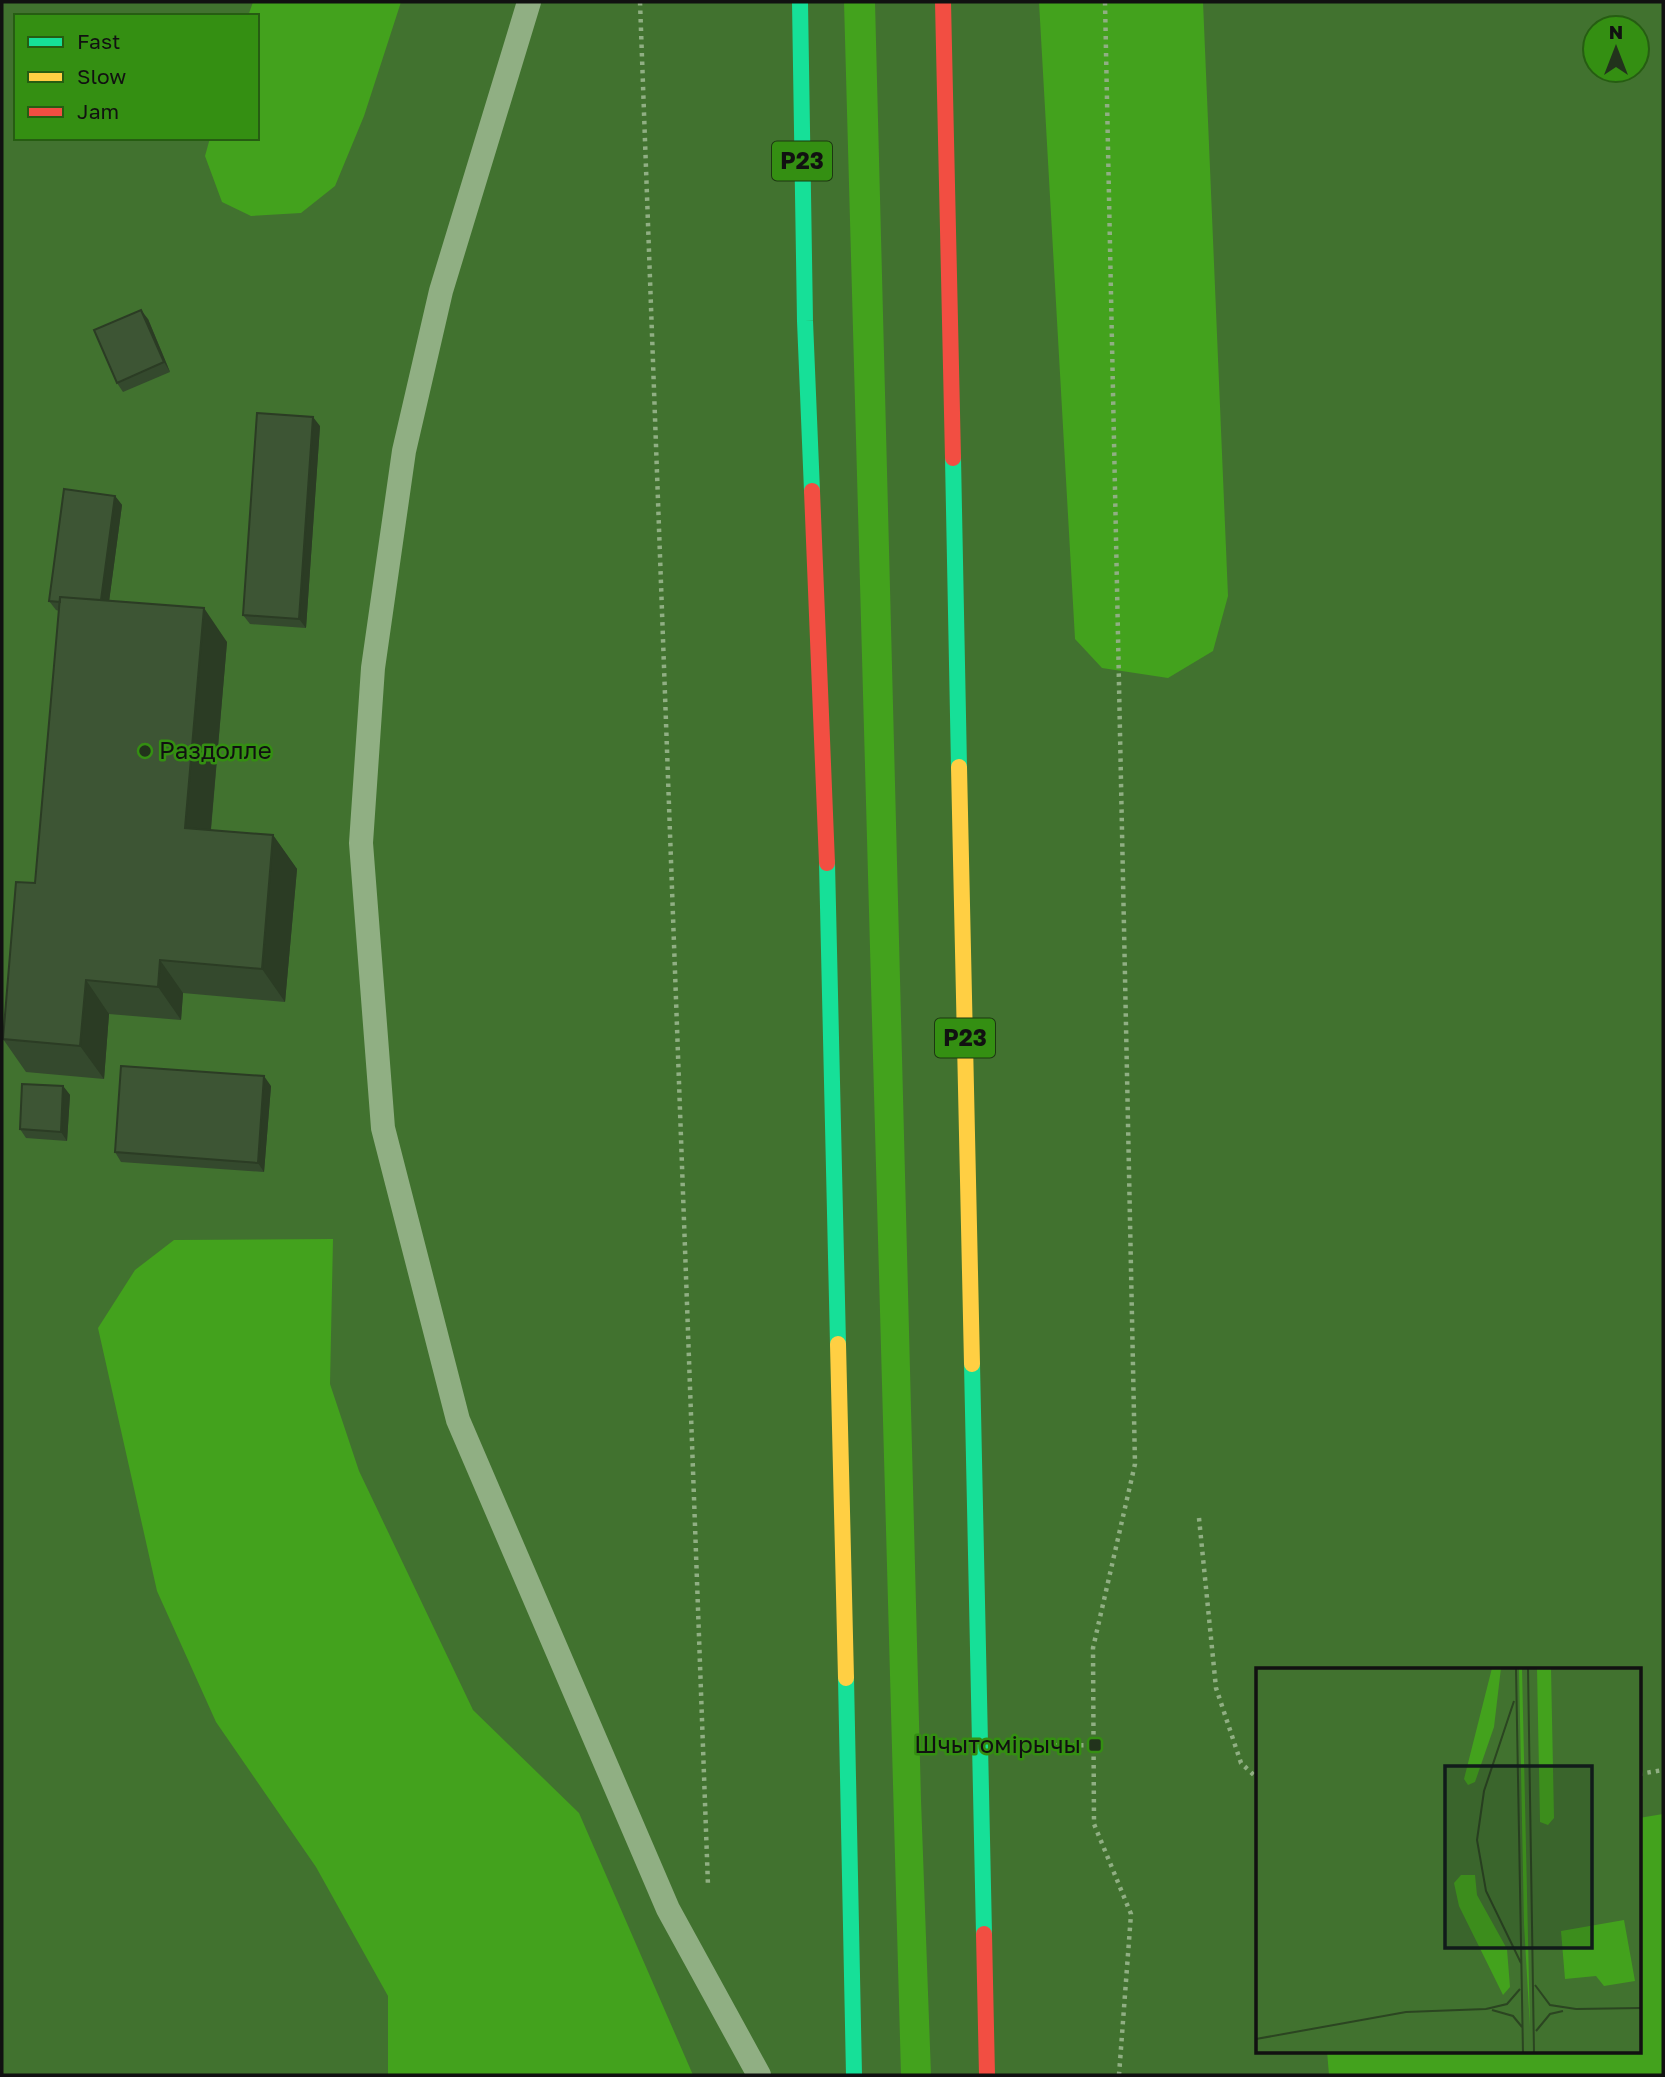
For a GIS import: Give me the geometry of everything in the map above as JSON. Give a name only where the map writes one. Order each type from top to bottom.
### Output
[{"type":"highway","name":"Р23","points":[[800,2],[804,321],[829,903],[854,2075]]},
{"type":"highway","name":"Р23","points":[[943,2],[987,2075]]},
{"type":"lane","points":[[529,2],[441,291],[404,451],[373,668],[361,843],[383,1128],[457,1420],[668,1909],[759,2075]]},
{"type":"path","points":[[640,2],[708,1894]]},
{"type":"path","points":[[1105,2],[1135,1464],[1093,1648],[1094,1824],[1131,1914],[1119,2075]]},
{"type":"path","points":[[1199,1518],[1216,1688],[1241,1763],[1256,1777]]},
{"type":"path","points":[[980,1746],[1095,1745]]},
{"type":"path","points":[[1640,1774],[1663,1770]]},
{"type":"green space","points":[[253,2],[401,2],[364,116],[335,186],[301,213],[251,216],[222,202],[205,156],[209,140],[259,140],[259,14],[249,14]]},
{"type":"green space","points":[[844,2],[875,2],[921,1800],[931,2075],[901,2075]]},
{"type":"green space","points":[[1039,2],[1203,2],[1228,596],[1213,651],[1168,678],[1102,668],[1075,639]]},
{"type":"green space","points":[[333,1239],[330,1384],[359,1471],[473,1710],[579,1813],[693,2075],[388,2075],[388,1996],[316,1867],[216,1722],[157,1591],[98,1328],[135,1270],[174,1240]]},
{"type":"green space","points":[[1663,1814],[1663,2075],[1329,2075],[1327,2052],[1640,2052],[1640,1818]]},
{"type":"building","points":[[141,310],[164,362],[117,383],[94,330]]},
{"type":"building","points":[[257,413],[313,417],[299,619],[243,615]]},
{"type":"building","points":[[64,489],[115,496],[101,600],[60,597],[60,602],[49,601]]},
{"type":"building","name":"Раздолле","points":[[60,597],[204,608],[185,828],[273,835],[262,969],[160,960],[158,987],[86,980],[80,1046],[3,1039],[16,882],[35,883]]},
{"type":"building","points":[[121,1066],[264,1076],[258,1163],[115,1152]]},
{"type":"building","points":[[22,1084],[63,1086],[61,1132],[20,1129]]},
{"type":"traffic: fast","points":[[800,2],[805,321],[812,491]]},
{"type":"traffic: fast","points":[[953,458],[959,767]]},
{"type":"traffic: fast","points":[[827,863],[838,1344]]},
{"type":"traffic: fast","points":[[972,1364],[984,1934]]},
{"type":"traffic: fast","points":[[846,1678],[854,2075]]},
{"type":"traffic: slow","points":[[959,767],[972,1364]]},
{"type":"traffic: slow","points":[[838,1344],[846,1678]]},
{"type":"traffic: jam","points":[[943,2],[953,458]]},
{"type":"traffic: jam","points":[[812,491],[827,863]]},
{"type":"traffic: jam","points":[[984,1934],[987,2075]]},
{"type":"place","name":"Раздолле","points":[[145,751]]},
{"type":"place","name":"Шчытомірычы","points":[[1095,1745]]}]
